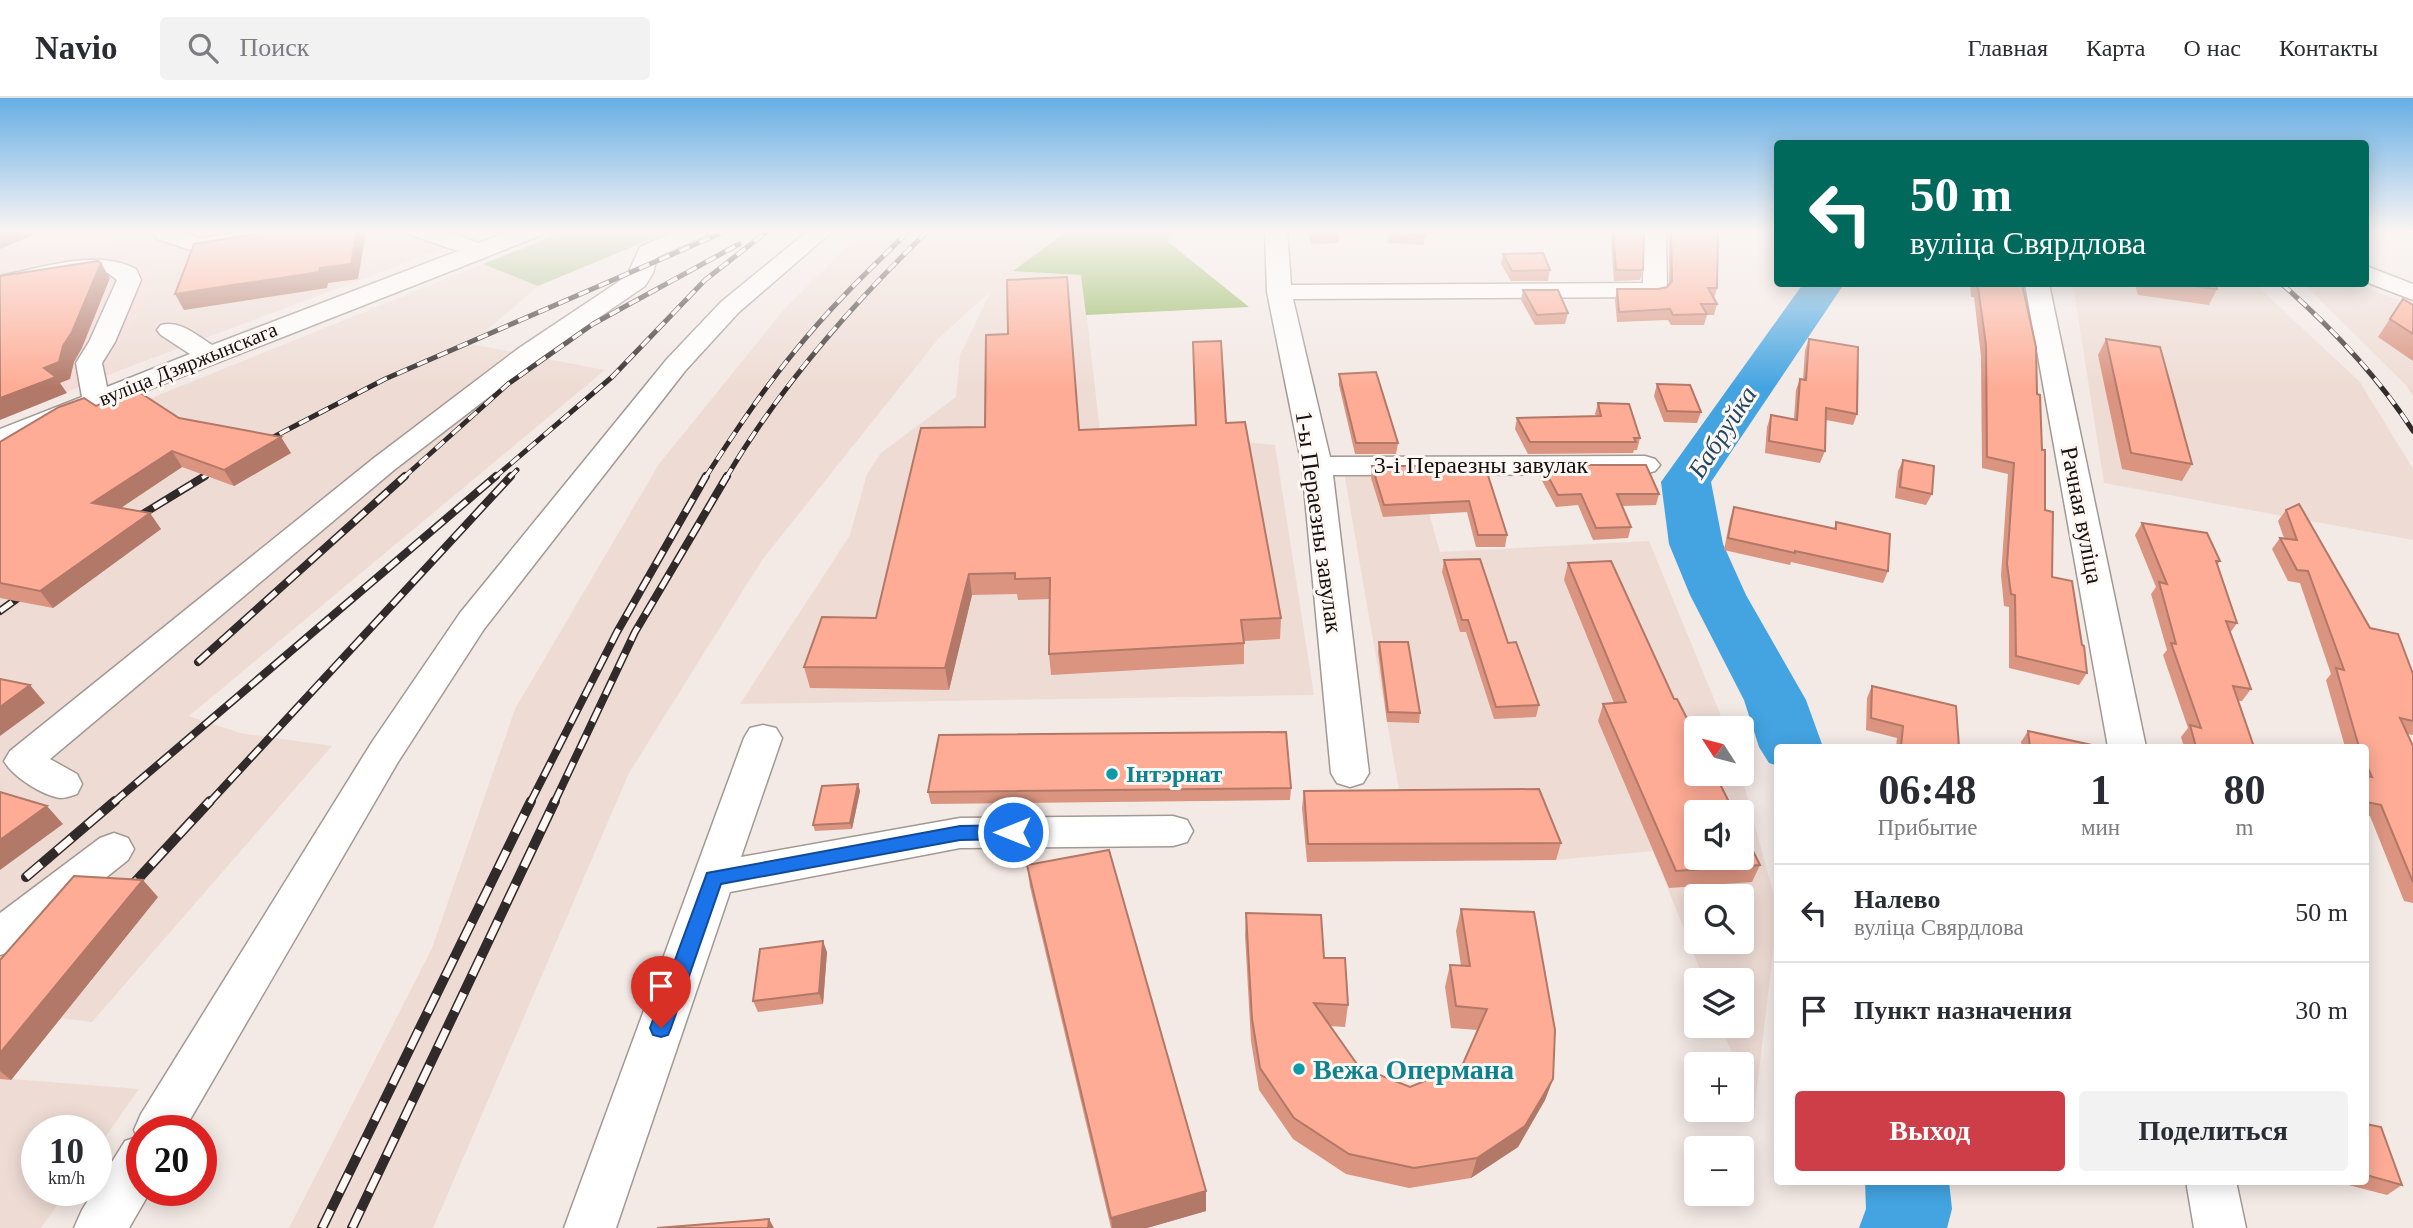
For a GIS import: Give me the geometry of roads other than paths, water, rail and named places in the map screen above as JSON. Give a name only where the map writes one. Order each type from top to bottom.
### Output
[{"type":"street","points":[[96,400],[89,363],[102,342],[128,283]]},
{"type":"street","name":"вуліца Дзяржынскага","points":[[0,439],[398,283]]},
{"type":"street","points":[[63,784],[23,761],[384,464],[528,354],[633,283]]},
{"type":"street","points":[[167,1115],[385,752],[472,621],[676,365],[730,307],[759,283]]},
{"type":"street","name":"1-ы Пераезны завулак","points":[[1279,283],[1317,466],[1350,773]]},
{"type":"street","points":[[1279,292],[1655,290],[1655,283]]},
{"type":"street","points":[[2389,283],[2413,293]]},
{"type":"street","name":"Рачная вуліца","points":[[2038,287],[2126,744]]},
{"type":"street","points":[[170,330],[210,355]]},
{"type":"street","name":"3-і Пераезны завулак","points":[[1317,466],[1644,465]]},
{"type":"street","points":[[590,1228],[763,738]]},
{"type":"street","points":[[714,878],[960,833],[1172,831]]},
{"type":"street","points":[[0,937],[114,849]]},
{"type":"street","points":[[100,1228],[126,1185]]},
{"type":"street","points":[[2212,1185],[2220,1228]]},
{"type":"waterway","name":"Бабруйка","points":[[1790,744],[1775,700],[1718,595],[1696,544],[1686,482],[1821,287]]},
{"type":"waterway","name":"Бабруйка","points":[[1903,1228],[1909,1209],[1907,1185]]},
{"type":"railway","points":[[260,444],[385,379],[607,283]]},
{"type":"railway","points":[[403,478],[508,384],[593,324],[668,283]]},
{"type":"railway","points":[[494,478],[612,377],[702,283]]},
{"type":"railway","points":[[705,478],[783,366],[857,283]]},
{"type":"railway","points":[[726,478],[794,378],[876,283]]},
{"type":"railway","points":[[2285,287],[2353,353],[2413,431]]},
{"type":"railway","points":[[202,478],[224,465]]},
{"type":"railway","points":[[511,476],[517,470]]},
{"type":"railway","points":[[128,523],[205,476]]},
{"type":"railway","points":[[198,662],[405,476]]},
{"type":"railway","points":[[113,803],[496,476]]},
{"type":"railway","points":[[209,803],[511,476]]},
{"type":"railway","points":[[531,802],[617,632],[706,476]]},
{"type":"railway","points":[[554,803],[635,632],[727,476]]},
{"type":"railway","points":[[0,611],[29,590]]},
{"type":"railway","points":[[26,877],[115,801]]},
{"type":"railway","points":[[124,894],[210,801]]},
{"type":"railway","points":[[352,1228],[555,801]]},
{"type":"railway","points":[[322,1228],[531,802]]},
{"type":"place","name":"Інтэрнат","points":[[1112,774]]},
{"type":"place","name":"Вежа Опермана","points":[[1299,1069]]}]
